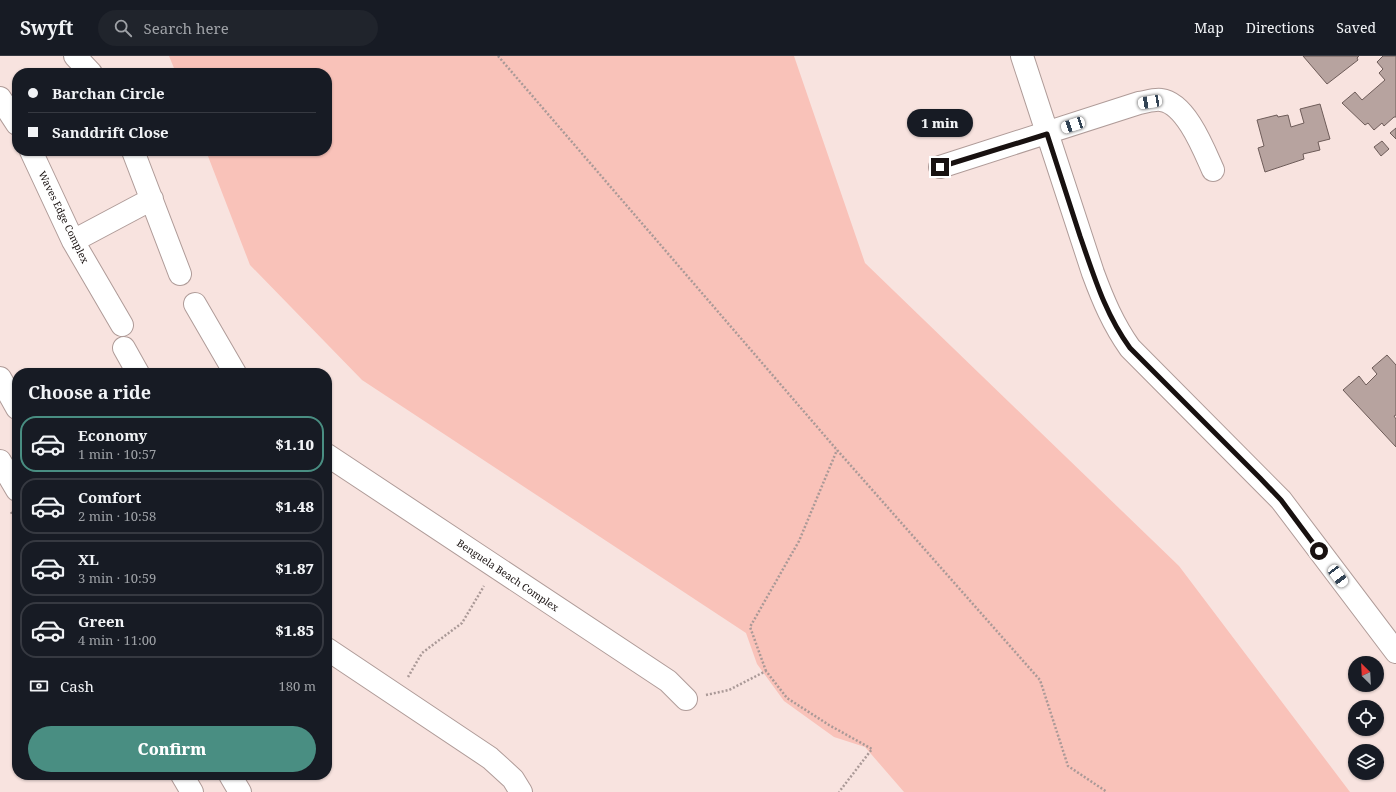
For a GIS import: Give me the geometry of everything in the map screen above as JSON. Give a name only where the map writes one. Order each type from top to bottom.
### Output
[{"type":"street","points":[[75,56],[86,68]]},
{"type":"street","points":[[1022,56],[1095,280],[1105,306],[1117,330],[1130,348],[1281,500],[1396,652]]},
{"type":"street","points":[[0,98],[12,116]]},
{"type":"street","points":[[940,167],[1047,134],[1139,103],[1161,100],[1170,103],[1183,114],[1197,136],[1213,170]]},
{"type":"street","name":"Waves Edge Complex","points":[[33,156],[73,241],[122,325]]},
{"type":"street","points":[[135,156],[180,274]]},
{"type":"street","points":[[73,241],[152,199]]},
{"type":"street","points":[[194,304],[232,368]]},
{"type":"street","points":[[124,348],[135,368]]},
{"type":"street","points":[[0,378],[12,399]]},
{"type":"street","name":"Benguela Beach Complex","points":[[332,458],[668,681],[686,699]]},
{"type":"street","points":[[0,461],[12,481]]},
{"type":"street","points":[[332,652],[502,767],[513,779],[520,792]]},
{"type":"street","points":[[185,780],[192,792]]},
{"type":"street","points":[[233,780],[240,792]]},
{"type":"path","points":[[498,56],[837,450],[1040,680],[1068,766],[1107,792]]},
{"type":"path","points":[[837,450],[799,541],[750,627],[766,670],[787,698],[829,725],[872,749],[839,792]]},
{"type":"path","points":[[397,696],[422,653],[462,623],[475,599],[496,567]]},
{"type":"path","points":[[686,699],[729,690],[766,670]]},
{"type":"shaded area","points":[[169,56],[794,56],[865,263],[1179,566],[1350,792],[904,792],[865,747],[834,737],[784,701],[757,664],[746,633],[362,380],[250,265],[208,156],[332,156],[332,68],[174,68]]},
{"type":"building","points":[[1303,56],[1359,56],[1357,58],[1358,60],[1327,84]]},
{"type":"building","points":[[1383,56],[1396,56],[1396,117],[1384,126],[1382,123],[1374,130],[1368,123],[1365,125],[1342,103],[1355,92],[1362,100],[1385,80],[1379,73],[1383,69],[1377,62]]},
{"type":"building","points":[[1320,104],[1330,139],[1318,142],[1320,150],[1303,154],[1304,159],[1265,172],[1258,148],[1264,146],[1257,120],[1277,115],[1278,117],[1288,115],[1291,127],[1304,123],[1300,109]]},
{"type":"building","points":[[1396,128],[1396,139],[1390,133]]},
{"type":"building","points":[[1382,141],[1389,149],[1381,156],[1374,147]]},
{"type":"building","points":[[1387,355],[1396,365],[1396,415],[1394,416],[1396,419],[1396,447],[1343,390],[1359,376],[1366,385],[1377,374],[1372,368]]},
{"type":"route","points":[[940,167],[1047,134],[1093,273],[1105,306],[1117,330],[1130,348],[1152,371],[1281,500],[1319,551]]}]
